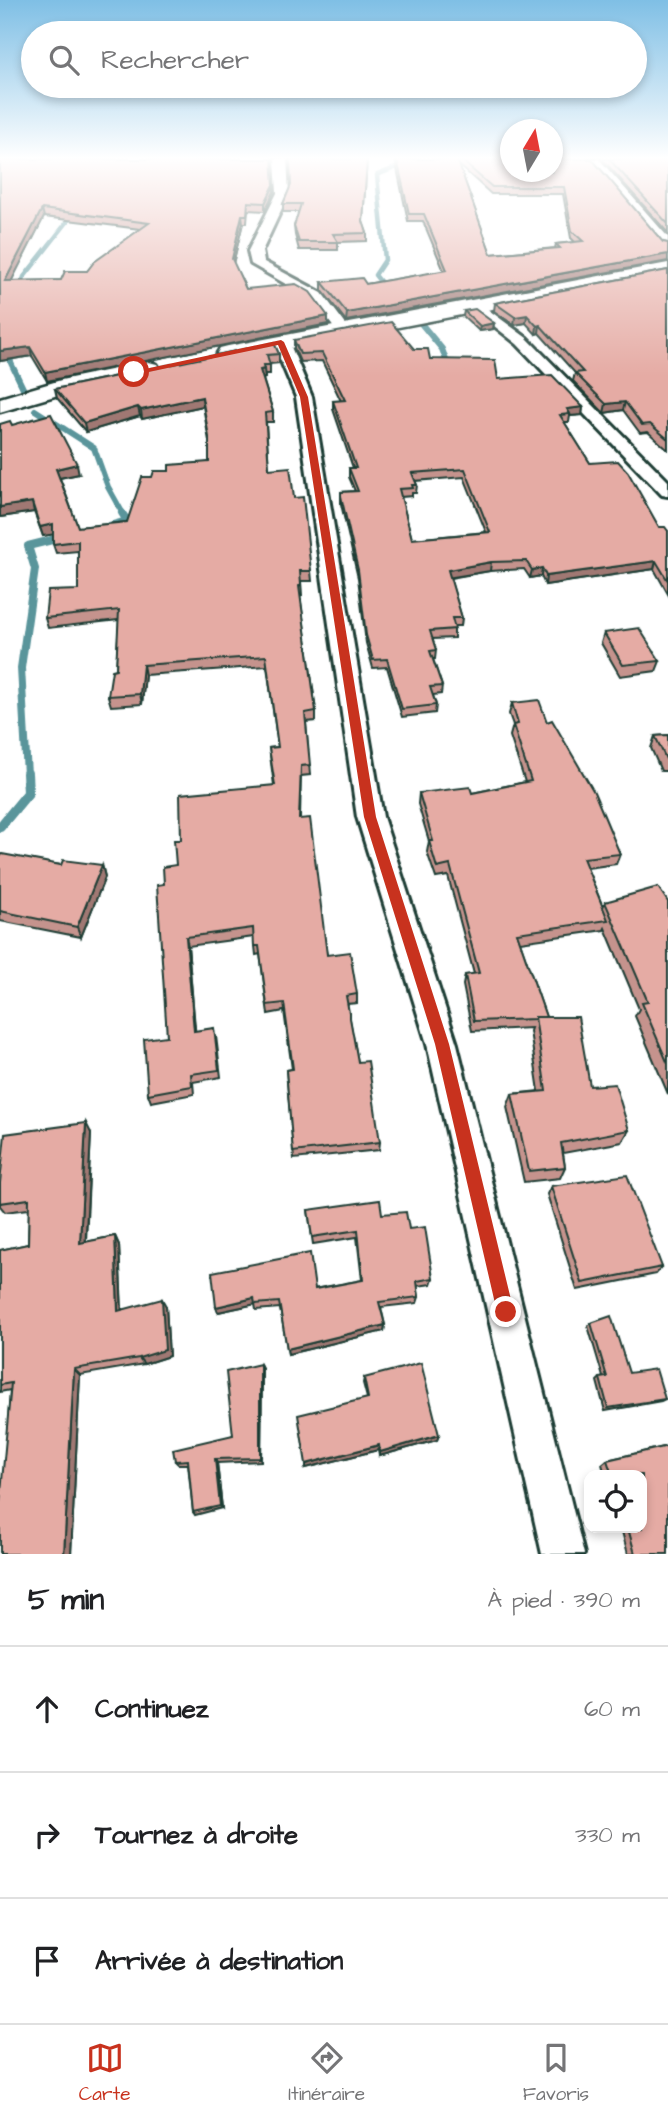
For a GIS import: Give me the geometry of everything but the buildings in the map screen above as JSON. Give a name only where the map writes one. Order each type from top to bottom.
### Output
[{"type":"street","points":[[264,232],[255,251],[258,264],[265,271],[290,279],[317,296],[343,330]]},
{"type":"street","points":[[656,232],[668,245]]},
{"type":"street","points":[[203,358],[668,269]]},
{"type":"street","points":[[475,304],[522,341],[668,491]]},
{"type":"street","points":[[281,342],[304,397],[370,817],[442,1044],[563,1554]]},
{"type":"street","points":[[0,405],[61,387],[164,366]]},
{"type":"waterway","points":[[19,291],[24,277],[60,232]]},
{"type":"waterway","points":[[382,232],[385,260],[375,275],[386,289]]},
{"type":"waterway","points":[[419,321],[442,349],[449,368]]},
{"type":"waterway","points":[[10,349],[11,363],[23,388]]},
{"type":"waterway","points":[[35,410],[94,448],[108,487],[123,514]]},
{"type":"waterway","points":[[109,526],[127,521],[122,513]]},
{"type":"waterway","points":[[27,775],[21,668],[35,569],[28,546],[64,537]]},
{"type":"waterway","points":[[0,827],[28,793],[27,773]]},
{"type":"route","points":[[134,372],[281,342],[304,397],[370,817],[442,1044],[506,1312]]}]
